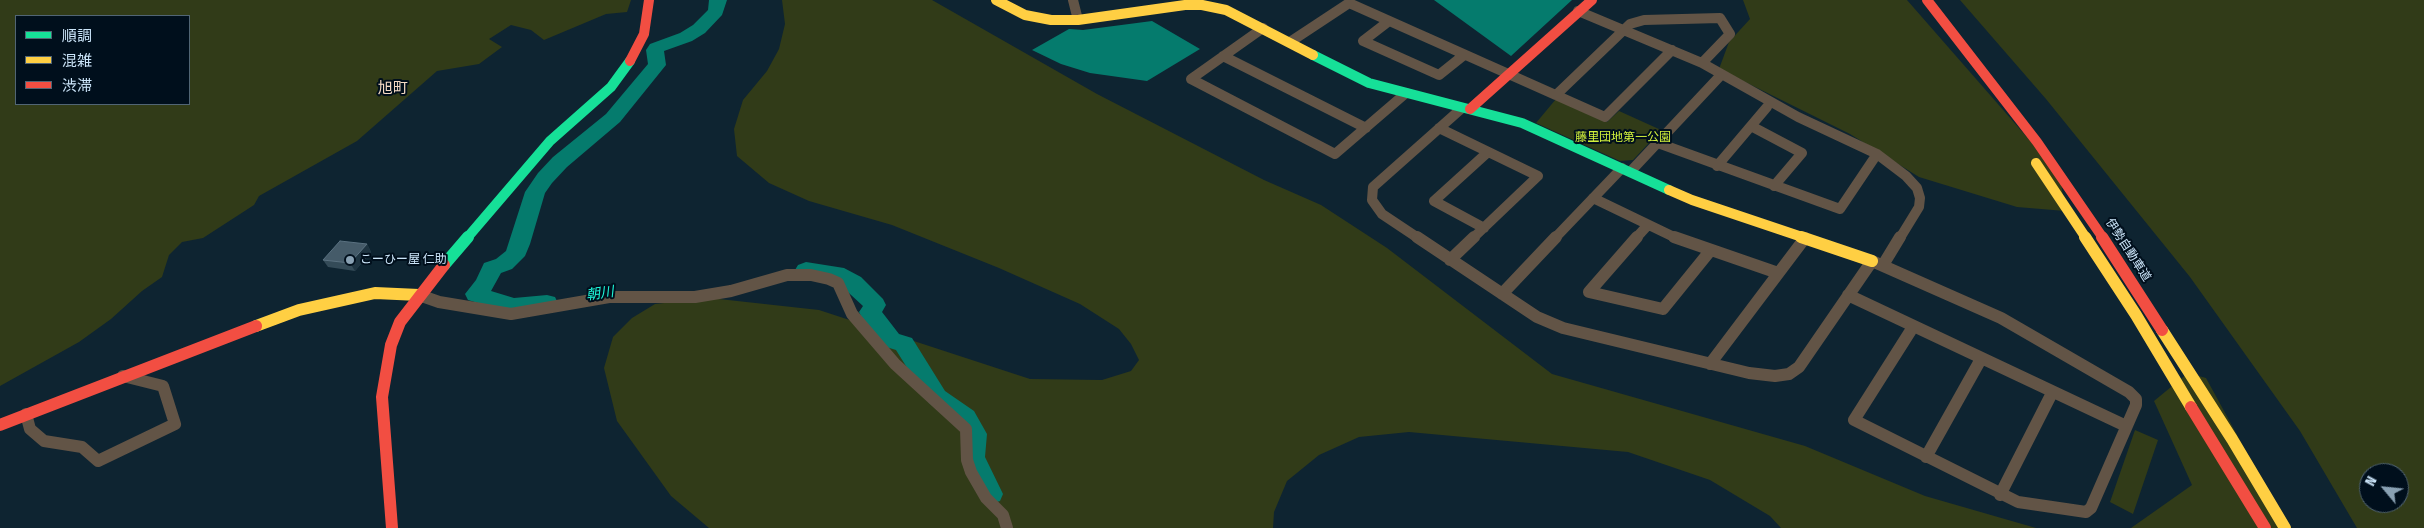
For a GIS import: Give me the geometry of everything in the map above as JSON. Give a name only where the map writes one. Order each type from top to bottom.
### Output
[{"type":"main road","points":[[392,528],[382,397],[395,332],[418,295],[532,161],[550,141],[611,87],[626,69],[644,34],[649,0]]},
{"type":"main road","points":[[996,0],[1018,12],[1052,20],[1078,20],[1194,5],[1232,12],[1356,77],[1406,93],[1522,123],[1699,203],[1877,263]]},
{"type":"main road","points":[[1466,109],[1592,0]]},
{"type":"main road","points":[[1914,0],[2010,127]]},
{"type":"main road","name":"伊勢自動車道","points":[[1927,0],[2037,142],[2092,221],[2232,438],[2285,528]]},
{"type":"main road","points":[[2027,150],[2136,315],[2264,528]]},
{"type":"main road","points":[[0,425],[270,319],[313,306],[375,293],[418,295]]},
{"type":"street","points":[[1072,0],[1078,20]]},
{"type":"street","points":[[1290,42],[1349,2],[1605,117],[1672,50]]},
{"type":"street","points":[[1466,109],[1439,128],[1373,187],[1371,193],[1376,207],[1382,214],[1502,294],[1550,323],[1749,373],[1775,376],[1789,374],[1799,367],[1848,294],[1877,263],[1915,215],[1920,198],[1917,188],[1906,176],[1877,154],[1798,117],[1702,63],[1578,11]]},
{"type":"street","points":[[1556,95],[1630,24],[1644,20],[1720,18],[1730,34],[1702,63]]},
{"type":"street","points":[[1389,21],[1363,40],[1439,75],[1464,55]]},
{"type":"street","points":[[1263,28],[1191,79],[1334,154],[1406,93]]},
{"type":"street","points":[[1223,56],[1366,128]]},
{"type":"street","points":[[1502,294],[1593,198],[1658,143],[1721,75]]},
{"type":"street","points":[[1717,166],[1767,107]]},
{"type":"street","points":[[1751,126],[1802,153],[1774,186]]},
{"type":"street","points":[[1439,128],[1538,176],[1450,260]]},
{"type":"street","points":[[1658,143],[1717,166],[1840,209],[1877,154]]},
{"type":"street","points":[[1484,228],[1434,201],[1488,152]]},
{"type":"street","points":[[1593,198],[1648,226],[1710,251],[1778,272]]},
{"type":"street","points":[[1648,226],[1589,292],[1663,309],[1710,251]]},
{"type":"street","points":[[1710,364],[1805,238]]},
{"type":"street","points":[[1877,263],[2001,318],[2129,392],[2136,400],[2136,405],[2091,508],[2086,512],[2036,506],[2000,495],[1854,420],[1913,327]]},
{"type":"street","points":[[418,295],[468,308],[511,314],[609,297],[695,298],[731,292],[786,275],[829,279],[838,283],[852,314],[895,364],[920,390],[959,421],[966,429],[967,460],[971,472],[986,498],[1003,514],[1007,528]]},
{"type":"street","points":[[1848,294],[1913,327],[2126,426]]},
{"type":"street","points":[[1926,456],[1981,359]]},
{"type":"street","points":[[26,414],[30,429],[44,441],[82,447],[98,461],[175,424],[163,386],[123,376]]},
{"type":"street","points":[[2000,495],[2052,393]]},
{"type":"green space","points":[[0,0],[631,0],[627,12],[606,14],[544,40],[531,30],[511,25],[489,39],[502,47],[479,64],[437,71],[357,141],[259,196],[254,205],[203,238],[182,242],[169,255],[162,277],[142,291],[111,319],[79,342],[0,386]]},
{"type":"green space","points":[[782,0],[932,0],[1097,94],[1264,180],[1321,205],[1387,248],[1552,374],[1805,446],[1925,496],[2036,528],[1781,528],[1770,516],[1710,480],[1628,452],[1409,432],[1359,437],[1319,455],[1287,481],[1274,512],[1273,528],[709,528],[671,496],[617,421],[604,368],[613,337],[632,318],[655,304],[710,298],[819,310],[1030,379],[1102,380],[1131,371],[1139,360],[1131,344],[1119,329],[1080,304],[999,268],[892,225],[809,201],[769,183],[737,156],[734,129],[743,100],[767,71],[779,49],[785,24]]},
{"type":"green space","points":[[1743,0],[1907,0],[2060,175],[2065,211],[2017,207],[1919,177],[1850,134],[1719,69],[1729,42],[1750,19]]},
{"type":"green space","points":[[1960,0],[2424,0],[2424,528],[2357,528],[2300,431],[2190,277],[2046,99]]},
{"type":"green space","name":"藤里団地第一公園","points":[[1556,99],[1607,122],[1619,111],[1661,130],[1633,160],[1620,161],[1536,123]]},
{"type":"green space","points":[[2188,373],[2206,378],[2288,528],[2131,528],[2192,485],[2154,401]]},
{"type":"green space","points":[[2135,430],[2158,440],[2133,514],[2110,502]]},
{"type":"shaded area","points":[[1434,0],[1572,0],[1511,56]]},
{"type":"shaded area","points":[[1152,21],[1200,49],[1147,81],[1090,73],[1061,64],[1032,50],[1069,29],[1083,30]]},
{"type":"building","points":[[340,241],[367,244],[350,263],[323,260]]},
{"type":"waterway","name":"朝川","points":[[547,303],[514,306],[476,294],[485,284],[492,268],[504,264],[514,256],[520,244],[535,192],[545,178],[560,162],[613,118],[657,65],[656,48],[686,37],[699,29],[716,11],[718,0]]},
{"type":"waterway","name":"朝川","points":[[806,270],[844,276],[853,282],[875,305],[870,312],[891,340],[904,344],[937,397],[966,418],[975,434],[973,457],[991,494]]},
{"type":"traffic: fast","points":[[1313,55],[1369,83],[1522,123],[1669,190]]},
{"type":"traffic: fast","points":[[444,265],[550,141],[611,87],[630,61]]},
{"type":"traffic: slow","points":[[996,0],[1025,15],[1051,20],[1078,20],[1185,5],[1202,5],[1226,10],[1313,55]]},
{"type":"traffic: slow","points":[[2036,163],[2136,315],[2191,407]]},
{"type":"traffic: slow","points":[[1669,190],[1692,200],[1872,261]]},
{"type":"traffic: slow","points":[[256,326],[299,310],[375,293],[419,295]]},
{"type":"traffic: slow","points":[[2162,330],[2232,439],[2285,528]]},
{"type":"traffic: jam","points":[[630,61],[644,34],[649,0]]},
{"type":"traffic: jam","points":[[1470,109],[1592,0]]},
{"type":"traffic: jam","points":[[1927,0],[2037,142],[2092,221],[2162,330]]},
{"type":"traffic: jam","points":[[392,528],[382,397],[391,345],[400,322],[444,265]]},
{"type":"traffic: jam","points":[[0,425],[91,388],[256,326]]},
{"type":"traffic: jam","points":[[2191,407],[2265,528]]},
{"type":"place","name":"こーひー屋 仁助","points":[[350,260]]},
{"type":"district","name":"旭町","points":[[393,89]]}]
